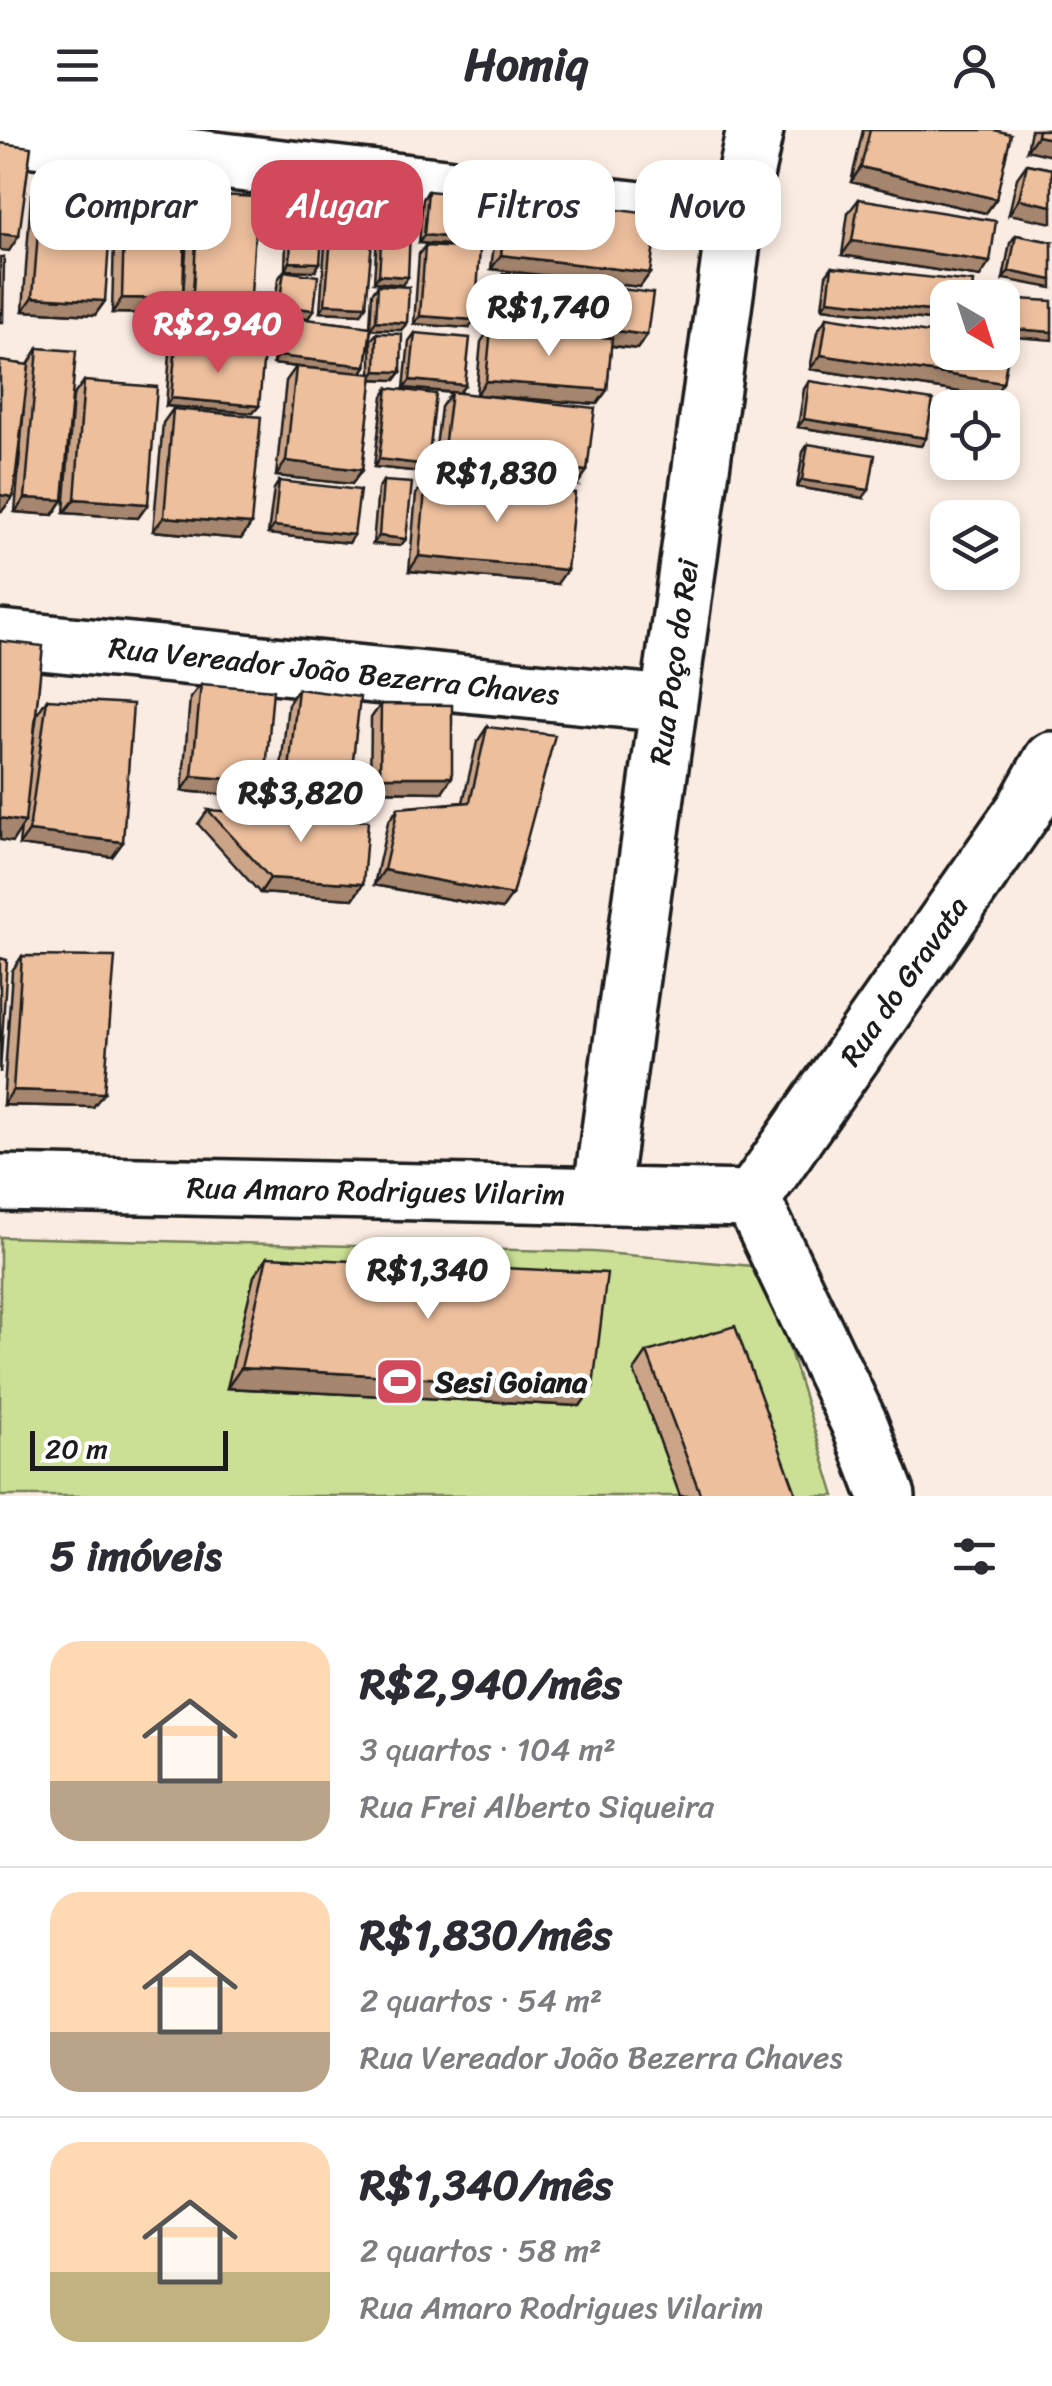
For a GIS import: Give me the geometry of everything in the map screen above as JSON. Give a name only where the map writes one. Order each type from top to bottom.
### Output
[{"type":"street","name":"Rua Poço do Rei","points":[[748,160],[755,130]]},
{"type":"street","points":[[0,135],[635,208]]},
{"type":"street","name":"Rua Poço do Rei","points":[[601,1196],[731,250]]},
{"type":"street","name":"Rua Vereador João Bezerra Chaves","points":[[0,638],[668,704]]},
{"type":"street","name":"Rua do Gravata","points":[[752,1199],[1024,810],[1052,760]]},
{"type":"street","name":"Rua Amaro Rodrigues Vilarim","points":[[0,1182],[752,1199]]},
{"type":"street","points":[[752,1199],[858,1422],[886,1496]]},
{"type":"green space","name":"Sesi Goiana","points":[[0,1237],[593,1252],[764,1267],[835,1496],[0,1496]]},
{"type":"building","points":[[870,130],[994,130],[1011,134],[996,199],[861,167]]},
{"type":"building","points":[[1038,130],[1052,130],[1052,139],[1037,136]]},
{"type":"building","points":[[0,143],[31,147],[19,236],[0,234]]},
{"type":"building","points":[[1027,164],[1052,169],[1052,206],[1019,199]]},
{"type":"building","points":[[428,191],[443,193],[443,237],[424,235]]},
{"type":"building","points":[[231,196],[251,197],[254,250],[249,328],[191,324],[196,250],[231,250]]},
{"type":"building","points":[[859,199],[996,221],[990,262],[852,241]]},
{"type":"building","points":[[615,210],[635,212],[635,250],[653,250],[650,273],[501,255],[502,250],[615,250]]},
{"type":"building","points":[[1016,235],[1052,242],[1052,280],[1009,271]]},
{"type":"building","points":[[425,246],[480,250],[475,320],[420,316]]},
{"type":"building","points":[[37,250],[109,250],[105,301],[33,297]]},
{"type":"building","points":[[123,250],[184,250],[183,299],[122,298]]},
{"type":"building","points":[[290,250],[321,250],[320,263],[290,262]]},
{"type":"building","points":[[330,250],[371,250],[366,306],[325,304]]},
{"type":"building","points":[[381,250],[409,250],[408,277],[379,275]]},
{"type":"building","points":[[0,257],[4,257],[3,322],[0,322]]},
{"type":"building","points":[[832,267],[954,280],[930,280],[930,311],[828,300]]},
{"type":"building","points":[[284,271],[318,276],[314,310],[279,306]]},
{"type":"building","points":[[503,274],[653,293],[647,335],[498,315]]},
{"type":"building","points":[[378,285],[409,287],[407,323],[376,321]]},
{"type":"building","points":[[1020,299],[1052,301],[1052,332],[1020,329]]},
{"type":"building","points":[[282,316],[371,327],[366,366],[278,356]]},
{"type":"building","points":[[827,317],[930,333],[930,370],[1005,370],[1003,383],[821,355]]},
{"type":"building","points":[[491,328],[612,338],[607,390],[486,381]]},
{"type":"building","points":[[377,333],[402,334],[401,372],[376,371]]},
{"type":"building","points":[[415,333],[470,338],[465,385],[410,380]]},
{"type":"building","points":[[176,345],[264,353],[259,406],[171,398]]},
{"type":"building","points":[[38,348],[76,351],[63,500],[25,498]]},
{"type":"building","points":[[0,361],[29,365],[13,497],[0,495]]},
{"type":"building","points":[[296,367],[373,374],[362,470],[286,461]]},
{"type":"building","points":[[84,381],[157,387],[148,504],[75,499]]},
{"type":"building","points":[[809,381],[930,400],[926,438],[804,419]]},
{"type":"building","points":[[388,388],[436,394],[428,465],[379,459]]},
{"type":"building","points":[[451,392],[595,408],[587,471],[443,456]]},
{"type":"building","points":[[173,409],[261,417],[251,524],[164,517]]},
{"type":"building","points":[[808,444],[875,455],[869,490],[802,480]]},
{"type":"building","points":[[426,480],[575,493],[567,570],[419,556]]},
{"type":"building","points":[[279,481],[360,490],[354,535],[274,526]]},
{"type":"building","points":[[383,481],[412,483],[406,539],[379,536]]},
{"type":"building","points":[[0,641],[43,646],[25,822],[0,818]]},
{"type":"building","points":[[201,684],[273,690],[265,782],[192,776]]},
{"type":"building","points":[[298,689],[360,697],[350,787],[288,779]]},
{"type":"building","points":[[47,699],[133,704],[123,842],[29,831]]},
{"type":"building","points":[[381,704],[452,705],[452,777],[380,777]]},
{"type":"building","points":[[487,727],[555,735],[512,895],[384,870],[398,808],[470,802]]},
{"type":"building","points":[[208,810],[368,821],[363,884],[270,878]]},
{"type":"building","points":[[22,956],[115,957],[104,1093],[13,1090]]},
{"type":"building","points":[[0,958],[7,960],[0,1073]]},
{"type":"building","points":[[267,1257],[607,1273],[593,1387],[241,1368]]},
{"type":"building","points":[[735,1326],[797,1496],[701,1496],[647,1352]]},
{"type":"place","name":"Sesi Goiana","points":[[400,1382]]}]
